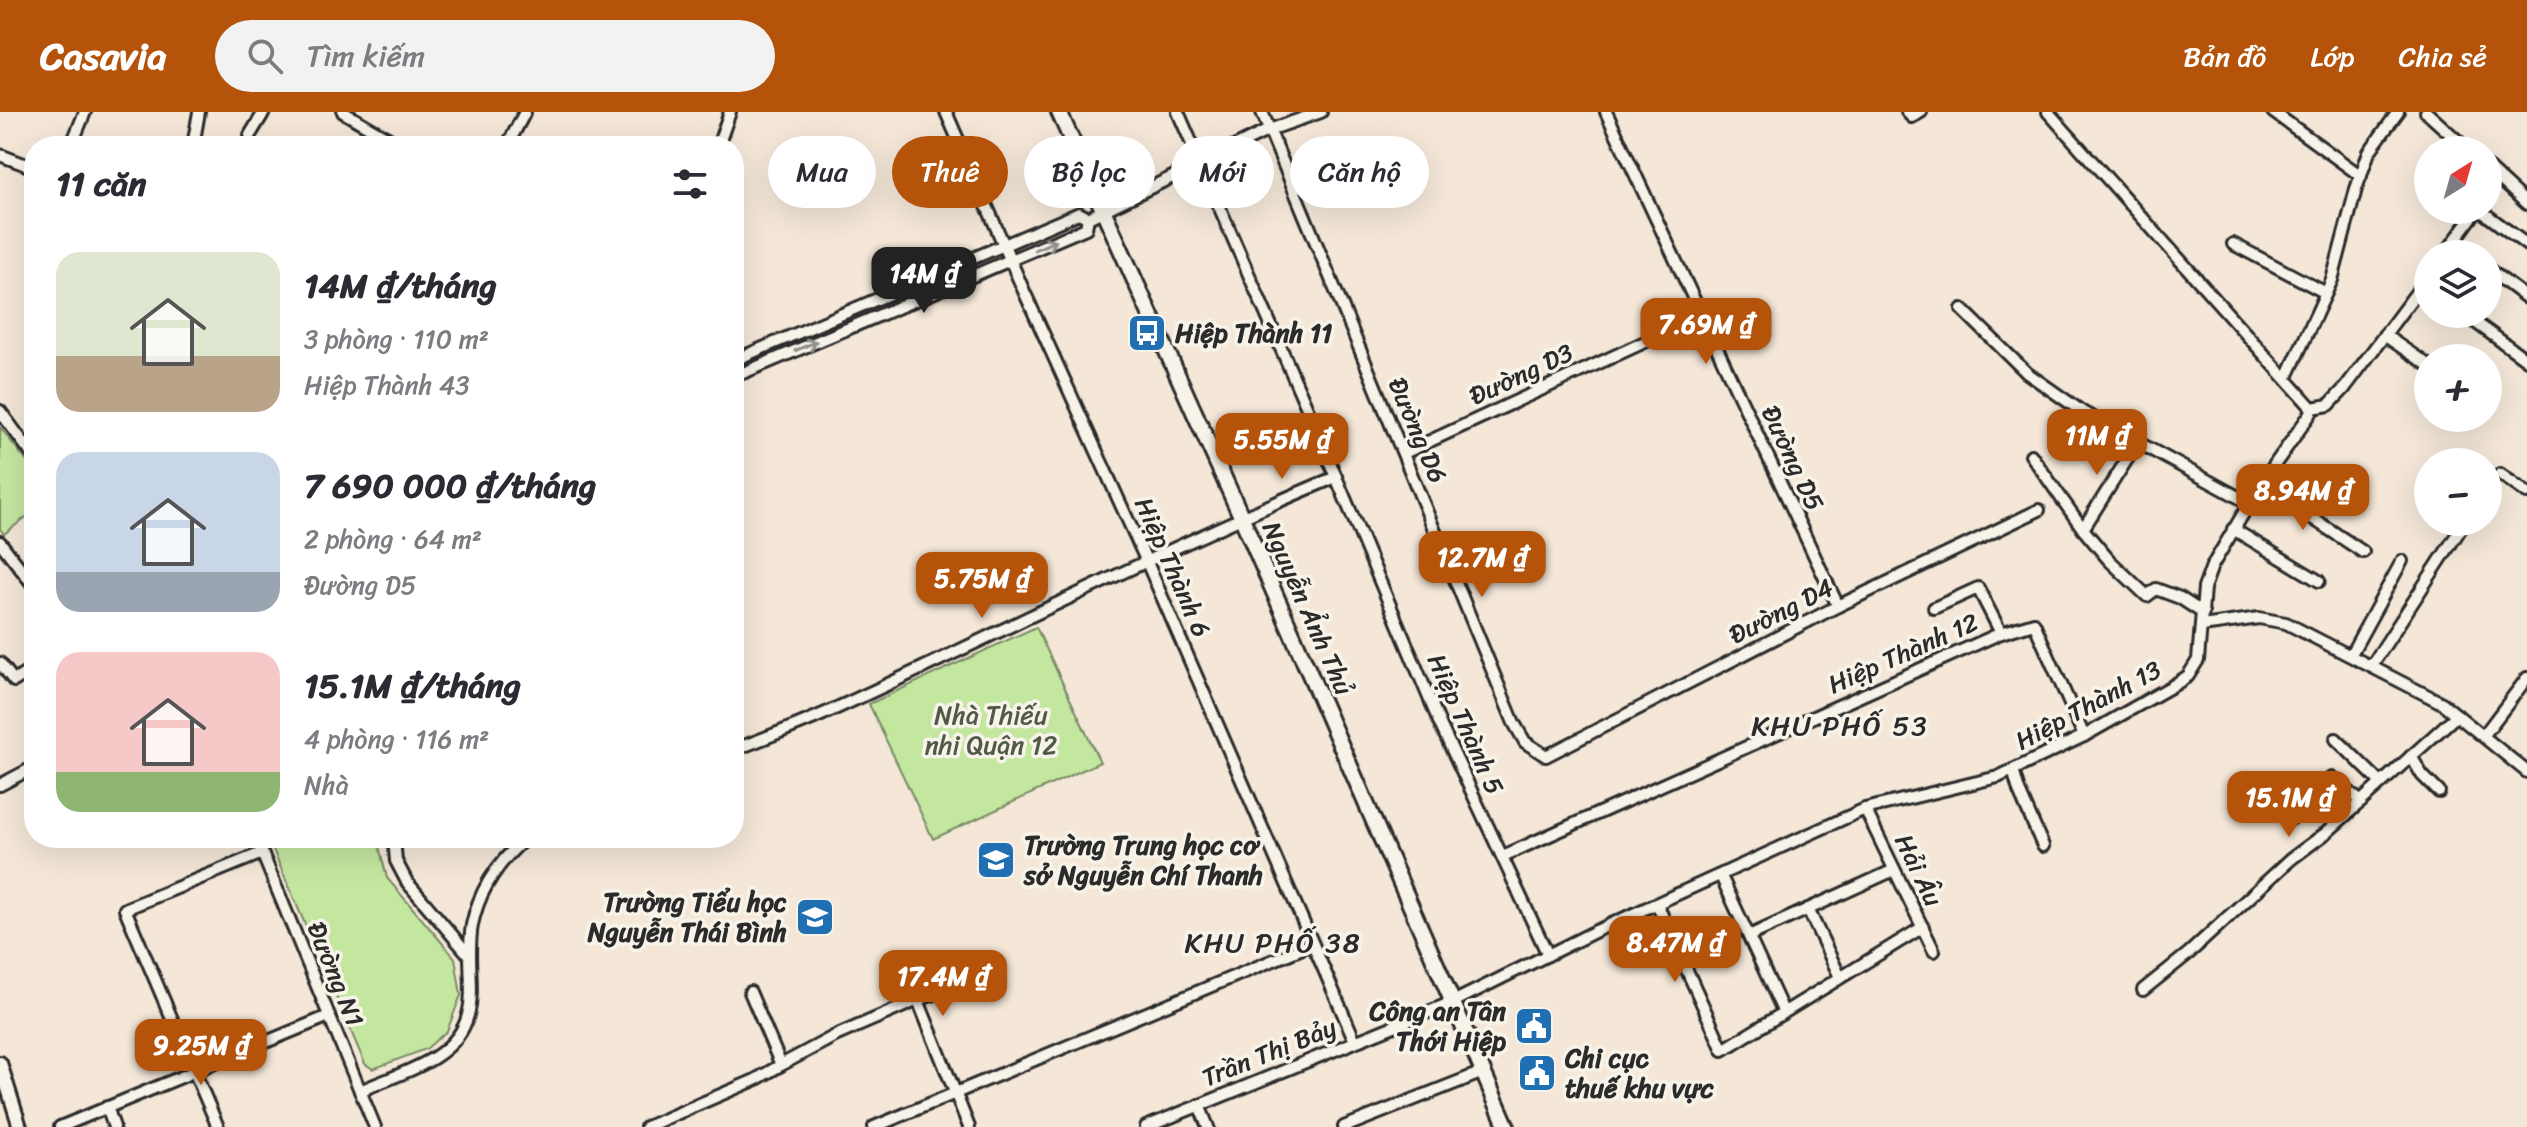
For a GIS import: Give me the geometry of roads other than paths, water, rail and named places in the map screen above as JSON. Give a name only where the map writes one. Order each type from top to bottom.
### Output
[{"type":"main road","name":"Nguyễn Ảnh Thủ","points":[[1059,112],[1241,516],[1507,1127]]},
{"type":"street","points":[[75,136],[85,112]]},
{"type":"street","points":[[195,136],[199,112]]},
{"type":"street","points":[[250,135],[264,112]]},
{"type":"street","points":[[343,112],[384,136]]},
{"type":"street","points":[[512,136],[525,112]]},
{"type":"street","points":[[722,136],[730,112]]},
{"type":"street","name":"Hiệp Thành 6","points":[[946,112],[1146,560],[1355,1041]]},
{"type":"street","name":"Hiệp Thành 5","points":[[1178,112],[1189,136]]},
{"type":"street","name":"Đường D6","points":[[1262,112],[1514,723],[1525,742],[1546,756]]},
{"type":"street","points":[[1257,136],[1321,112]]},
{"type":"street","name":"Đường D5","points":[[1606,112],[1838,606]]},
{"type":"street","points":[[1907,112],[1912,117],[1921,112]]},
{"type":"street","points":[[2273,112],[2361,176]]},
{"type":"street","points":[[2287,377],[2332,280],[2369,152],[2398,112]]},
{"type":"street","points":[[2426,112],[2453,136]]},
{"type":"street","points":[[2054,114],[2312,408],[2329,405],[2414,298]]},
{"type":"street","points":[[0,155],[24,164]]},
{"type":"street","points":[[1088,218],[1171,179]]},
{"type":"street","points":[[2502,181],[2527,204]]},
{"type":"street","name":"Hiệp Thành 5","points":[[1221,208],[1440,724],[1548,955]]},
{"type":"street","points":[[744,356],[1079,213],[1088,218]]},
{"type":"street","points":[[744,373],[1086,228],[1088,218]]},
{"type":"street","points":[[2456,240],[2468,224]]},
{"type":"street","points":[[2498,224],[2527,245]]},
{"type":"street","points":[[2233,244],[2326,293]]},
{"type":"street","points":[[2502,279],[2527,298]]},
{"type":"street","points":[[1962,309],[2027,373],[2084,413],[2249,503]]},
{"type":"street","name":"Đường D3","points":[[1404,453],[1701,316]]},
{"type":"street","points":[[2483,328],[2527,360]]},
{"type":"street","points":[[2384,335],[2414,355]]},
{"type":"street","name":"Hiệp Thành 13","points":[[1453,1002],[1865,809],[1998,777],[2084,736],[2188,676],[2198,660],[2204,588],[2212,566],[2261,484],[2312,408]]},
{"type":"street","points":[[0,411],[24,443]]},
{"type":"street","points":[[2083,529],[2138,442]]},
{"type":"street","points":[[2031,455],[2083,529],[2109,560],[2147,596],[2156,589],[2180,598],[2203,613]]},
{"type":"street","points":[[744,746],[838,708],[1146,560],[1336,477]]},
{"type":"street","points":[[2261,484],[2363,552]]},
{"type":"street","points":[[2502,484],[2527,493]]},
{"type":"street","name":"Đường D4","points":[[1546,756],[1838,606],[2039,510]]},
{"type":"street","points":[[2233,529],[2319,581]]},
{"type":"street","points":[[2372,665],[2456,536]]},
{"type":"street","points":[[0,542],[24,573]]},
{"type":"street","points":[[2351,654],[2402,561]]},
{"type":"street","points":[[1934,608],[1978,588],[2001,633]]},
{"type":"street","points":[[2202,626],[2259,618],[2286,623],[2442,703],[2527,772]]},
{"type":"street","name":"Hiệp Thành 12","points":[[1503,856],[2001,633],[2034,623],[2084,736]]},
{"type":"street","points":[[0,663],[14,681],[24,674]]},
{"type":"street","points":[[2484,735],[2527,678]]},
{"type":"street","points":[[2143,990],[2189,953],[2291,859],[2326,833],[2457,715]]},
{"type":"street","points":[[2336,739],[2381,783]]},
{"type":"street","points":[[2411,756],[2422,775],[2439,792]]},
{"type":"street","points":[[2013,770],[2043,846]]},
{"type":"street","points":[[0,784],[24,772]]},
{"type":"street","points":[[2291,819],[2332,777],[2361,802]]},
{"type":"street","name":"Hải Âu","points":[[1865,809],[1934,951]]},
{"type":"street","name":"Đường N1","points":[[260,848],[375,1127]]},
{"type":"street","points":[[395,848],[396,861],[407,882],[469,955]]},
{"type":"street","points":[[360,1091],[438,1056],[458,1036],[470,1013],[469,955],[481,896],[493,874],[514,848]]},
{"type":"street","points":[[218,1127],[125,909],[262,853]]},
{"type":"street","points":[[1749,936],[1894,870]]},
{"type":"street","points":[[1721,876],[1783,1011]]},
{"type":"street","points":[[1657,904],[1723,1050],[1923,927]]},
{"type":"street","points":[[1808,909],[1840,977]]},
{"type":"street","points":[[874,1127],[1312,944]]},
{"type":"street","points":[[646,1127],[755,1080],[835,1036],[996,971]]},
{"type":"street","points":[[750,992],[781,1065]]},
{"type":"street","points":[[918,1000],[969,1127]]},
{"type":"street","name":"Trần Thị Bảy","points":[[1146,1127],[1453,1002]]},
{"type":"street","points":[[60,1127],[329,1016]]},
{"type":"street","points":[[0,1063],[20,1127]]},
{"type":"street","points":[[1344,1127],[1483,1072]]},
{"type":"street","points":[[1199,1105],[1208,1127]]},
{"type":"street","points":[[107,1107],[114,1127]]},
{"type":"place","name":"Hiệp Thành 11","points":[[1147,333]]},
{"type":"place","name":"Trường Trung học cơ sở Nguyễn Chí Thanh","points":[[996,860]]},
{"type":"place","name":"Trường Tiểu học Nguyễn Thái Bình","points":[[815,917]]},
{"type":"place","name":"Công an Tân Thới Hiệp","points":[[1534,1026]]},
{"type":"place","name":"Chi cục thuế khu vực","points":[[1537,1073]]},
{"type":"district","name":"KHU PHỐ 53","points":[[1840,725]]},
{"type":"district","name":"KHU PHỐ 38","points":[[1273,942]]},
{"type":"park label","name":"Nhà Thiếu nhi Quận 12","points":[[991,730]]}]
